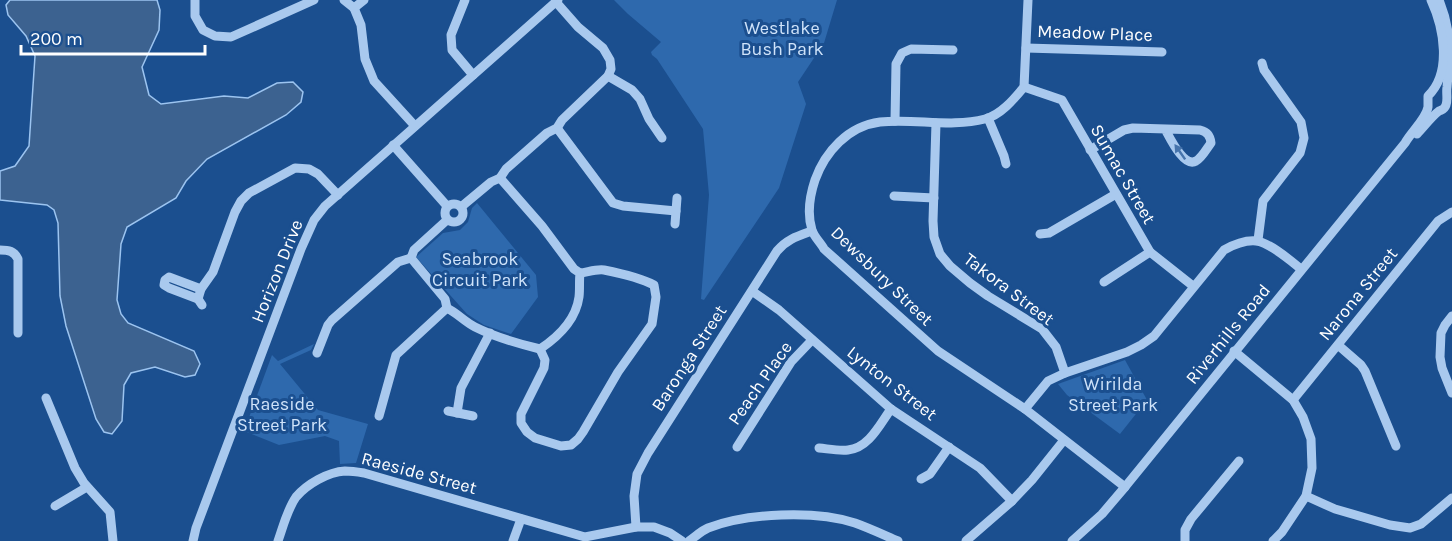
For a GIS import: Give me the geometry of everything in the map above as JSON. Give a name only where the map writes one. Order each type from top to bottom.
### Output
[{"type":"street","points":[[195,0],[195,16],[203,30],[215,36],[231,38],[293,4],[314,0]]},
{"type":"street","points":[[344,0],[354,8],[361,25],[365,59],[375,81],[415,126]]},
{"type":"street","points":[[354,8],[364,0]]},
{"type":"street","points":[[465,0],[451,35],[452,50],[473,75]]},
{"type":"street","points":[[1006,164],[988,118],[1016,97],[1023,87],[1028,0]]},
{"type":"street","points":[[1431,0],[1438,18],[1444,52],[1440,77],[1434,92]]},
{"type":"street","points":[[1439,0],[1450,37],[1446,106]]},
{"type":"street","points":[[461,207],[500,177],[547,133],[557,128],[562,120],[608,76],[611,69],[610,60],[603,48],[583,32],[557,1]]},
{"type":"street","name":"Horizon Drive","points":[[193,541],[308,232],[320,213],[393,145],[557,1]]},
{"type":"street","name":"Meadow Place","points":[[1026,48],[1162,52]]},
{"type":"street","points":[[895,121],[896,64],[902,53],[911,49],[953,50]]},
{"type":"street","points":[[1257,240],[1263,201],[1300,153],[1304,138],[1301,122],[1264,70],[1262,63]]},
{"type":"street","points":[[608,76],[632,90],[640,99],[662,138]]},
{"type":"street","name":"Sumac Street","points":[[1023,87],[1062,100],[1150,252],[1193,286]]},
{"type":"street","points":[[1434,92],[1440,92],[1446,106],[1432,110],[1428,106],[1428,96],[1434,92]]},
{"type":"street","name":"Riverhills Road","points":[[1072,541],[1102,514],[1125,487],[1405,143],[1428,106]]},
{"type":"street","name":"Riverhills Road","points":[[1405,143],[1446,106]]},
{"type":"street","name":"Dewsbury Street","points":[[988,118],[936,123],[878,122],[861,127],[842,138],[828,153],[818,171],[811,193],[812,231],[824,249],[938,351],[1025,409],[1125,487]]},
{"type":"street","name":"Takora Street","points":[[936,123],[934,237],[940,254],[970,284],[1041,329],[1056,346],[1065,373]]},
{"type":"street","points":[[557,128],[613,203],[676,211]]},
{"type":"street","points":[[1090,150],[1124,130],[1133,128],[1200,129],[1210,136],[1211,143],[1199,159],[1189,163],[1165,129]]},
{"type":"street","points":[[393,145],[447,206]]},
{"type":"street","points":[[201,289],[169,277],[165,280],[164,285],[200,302],[201,289],[213,272],[235,212],[249,193],[295,168],[309,169],[318,174],[338,195]]},
{"type":"street","points":[[447,308],[473,326],[540,349],[545,360],[544,368],[521,414],[521,423],[535,438],[561,446],[571,445],[578,439],[618,372],[652,324],[656,297],[654,285],[604,270],[580,273],[574,269],[542,226],[500,177]]},
{"type":"street","points":[[1040,234],[1049,233],[1116,194]]},
{"type":"street","points":[[894,196],[934,198]]},
{"type":"street","points":[[675,224],[677,198]]},
{"type":"street","points":[[447,206],[454,204],[461,207]]},
{"type":"street","points":[[447,206],[444,214],[447,220],[453,223],[460,221],[463,214],[461,207]]},
{"type":"street","name":"Narona Street","points":[[1293,400],[1438,221],[1452,212]]},
{"type":"street","points":[[411,258],[414,250],[447,220]]},
{"type":"street","name":"Baronga Street","points":[[636,527],[634,496],[637,474],[648,453],[783,244],[793,237],[812,231]]},
{"type":"street","points":[[1025,409],[1047,381],[1127,352],[1154,336],[1224,250],[1235,244],[1257,240],[1278,251],[1301,269]]},
{"type":"street","points":[[0,250],[9,250],[18,260],[18,333]]},
{"type":"street","points":[[1104,282],[1150,252]]},
{"type":"street","points":[[411,258],[445,299],[447,308]]},
{"type":"street","points":[[317,353],[332,320],[398,262],[411,258]]},
{"type":"street","points":[[540,349],[562,331],[573,315],[579,299],[580,273]]},
{"type":"street","name":"Lynton Street","points":[[752,291],[779,310],[891,409],[980,468],[1012,501]]},
{"type":"street","points":[[379,416],[396,355],[447,308]]},
{"type":"street","points":[[1452,316],[1441,333],[1440,357],[1452,393]]},
{"type":"street","points":[[473,416],[453,412],[461,388],[490,333]]},
{"type":"street","name":"Peach Place","points":[[737,447],[791,362],[812,340]]},
{"type":"street","points":[[1338,345],[1365,370],[1396,446]]},
{"type":"street","points":[[1234,351],[1293,400],[1303,417],[1311,439],[1312,468],[1306,496],[1282,532],[1273,541]]},
{"type":"street","points":[[46,398],[75,468],[87,487],[110,512],[113,541]]},
{"type":"street","points":[[819,448],[846,451],[860,448],[891,409]]},
{"type":"street","points":[[966,541],[1012,501],[1064,440]]},
{"type":"street","points":[[921,479],[930,474],[949,447]]},
{"type":"street","points":[[1185,541],[1185,531],[1191,519],[1239,461]]},
{"type":"street","name":"Raeside Street","points":[[278,541],[297,497],[308,486],[324,477],[345,471],[364,473],[585,539],[636,527],[654,527],[682,541]]},
{"type":"street","points":[[55,506],[87,487]]},
{"type":"street","points":[[1306,496],[1335,509],[1390,525],[1410,528],[1421,524],[1452,498]]},
{"type":"street","points":[[689,541],[706,529],[736,520],[771,515],[812,515],[853,522],[898,541]]},
{"type":"street","points":[[513,541],[521,519]]},
{"type":"green space","name":"Westlake Bush Park","points":[[614,0],[837,0],[824,43],[798,82],[806,104],[779,188],[704,300],[701,299],[709,195],[703,129],[657,59],[652,55],[651,52],[661,42]]},
{"type":"green space","name":"Seabrook Circuit Park","points":[[477,203],[536,275],[538,297],[511,334],[484,325],[467,314],[416,257],[443,233],[460,230],[468,222],[472,208]]},
{"type":"green space","name":"Raeside Street Park","points":[[314,344],[311,350],[280,364],[318,410],[368,424],[356,463],[340,464],[339,441],[325,436],[279,445],[244,431],[272,355],[278,361]]},
{"type":"green space","name":"Wirilda Street Park","points":[[1125,360],[1147,400],[1120,434],[1067,395],[1058,384]]},
{"type":"shaded area","points":[[10,0],[157,0],[160,10],[159,30],[142,67],[149,95],[161,104],[224,96],[248,98],[277,83],[293,82],[303,92],[301,102],[286,115],[207,159],[186,181],[176,198],[127,227],[121,244],[117,300],[121,314],[128,323],[194,351],[200,364],[195,375],[185,377],[155,367],[131,373],[124,385],[122,421],[112,434],[104,432],[96,419],[66,326],[60,296],[58,223],[54,210],[47,205],[0,200],[0,171],[15,166],[29,146],[35,56],[26,36],[8,15],[6,5]]}]
